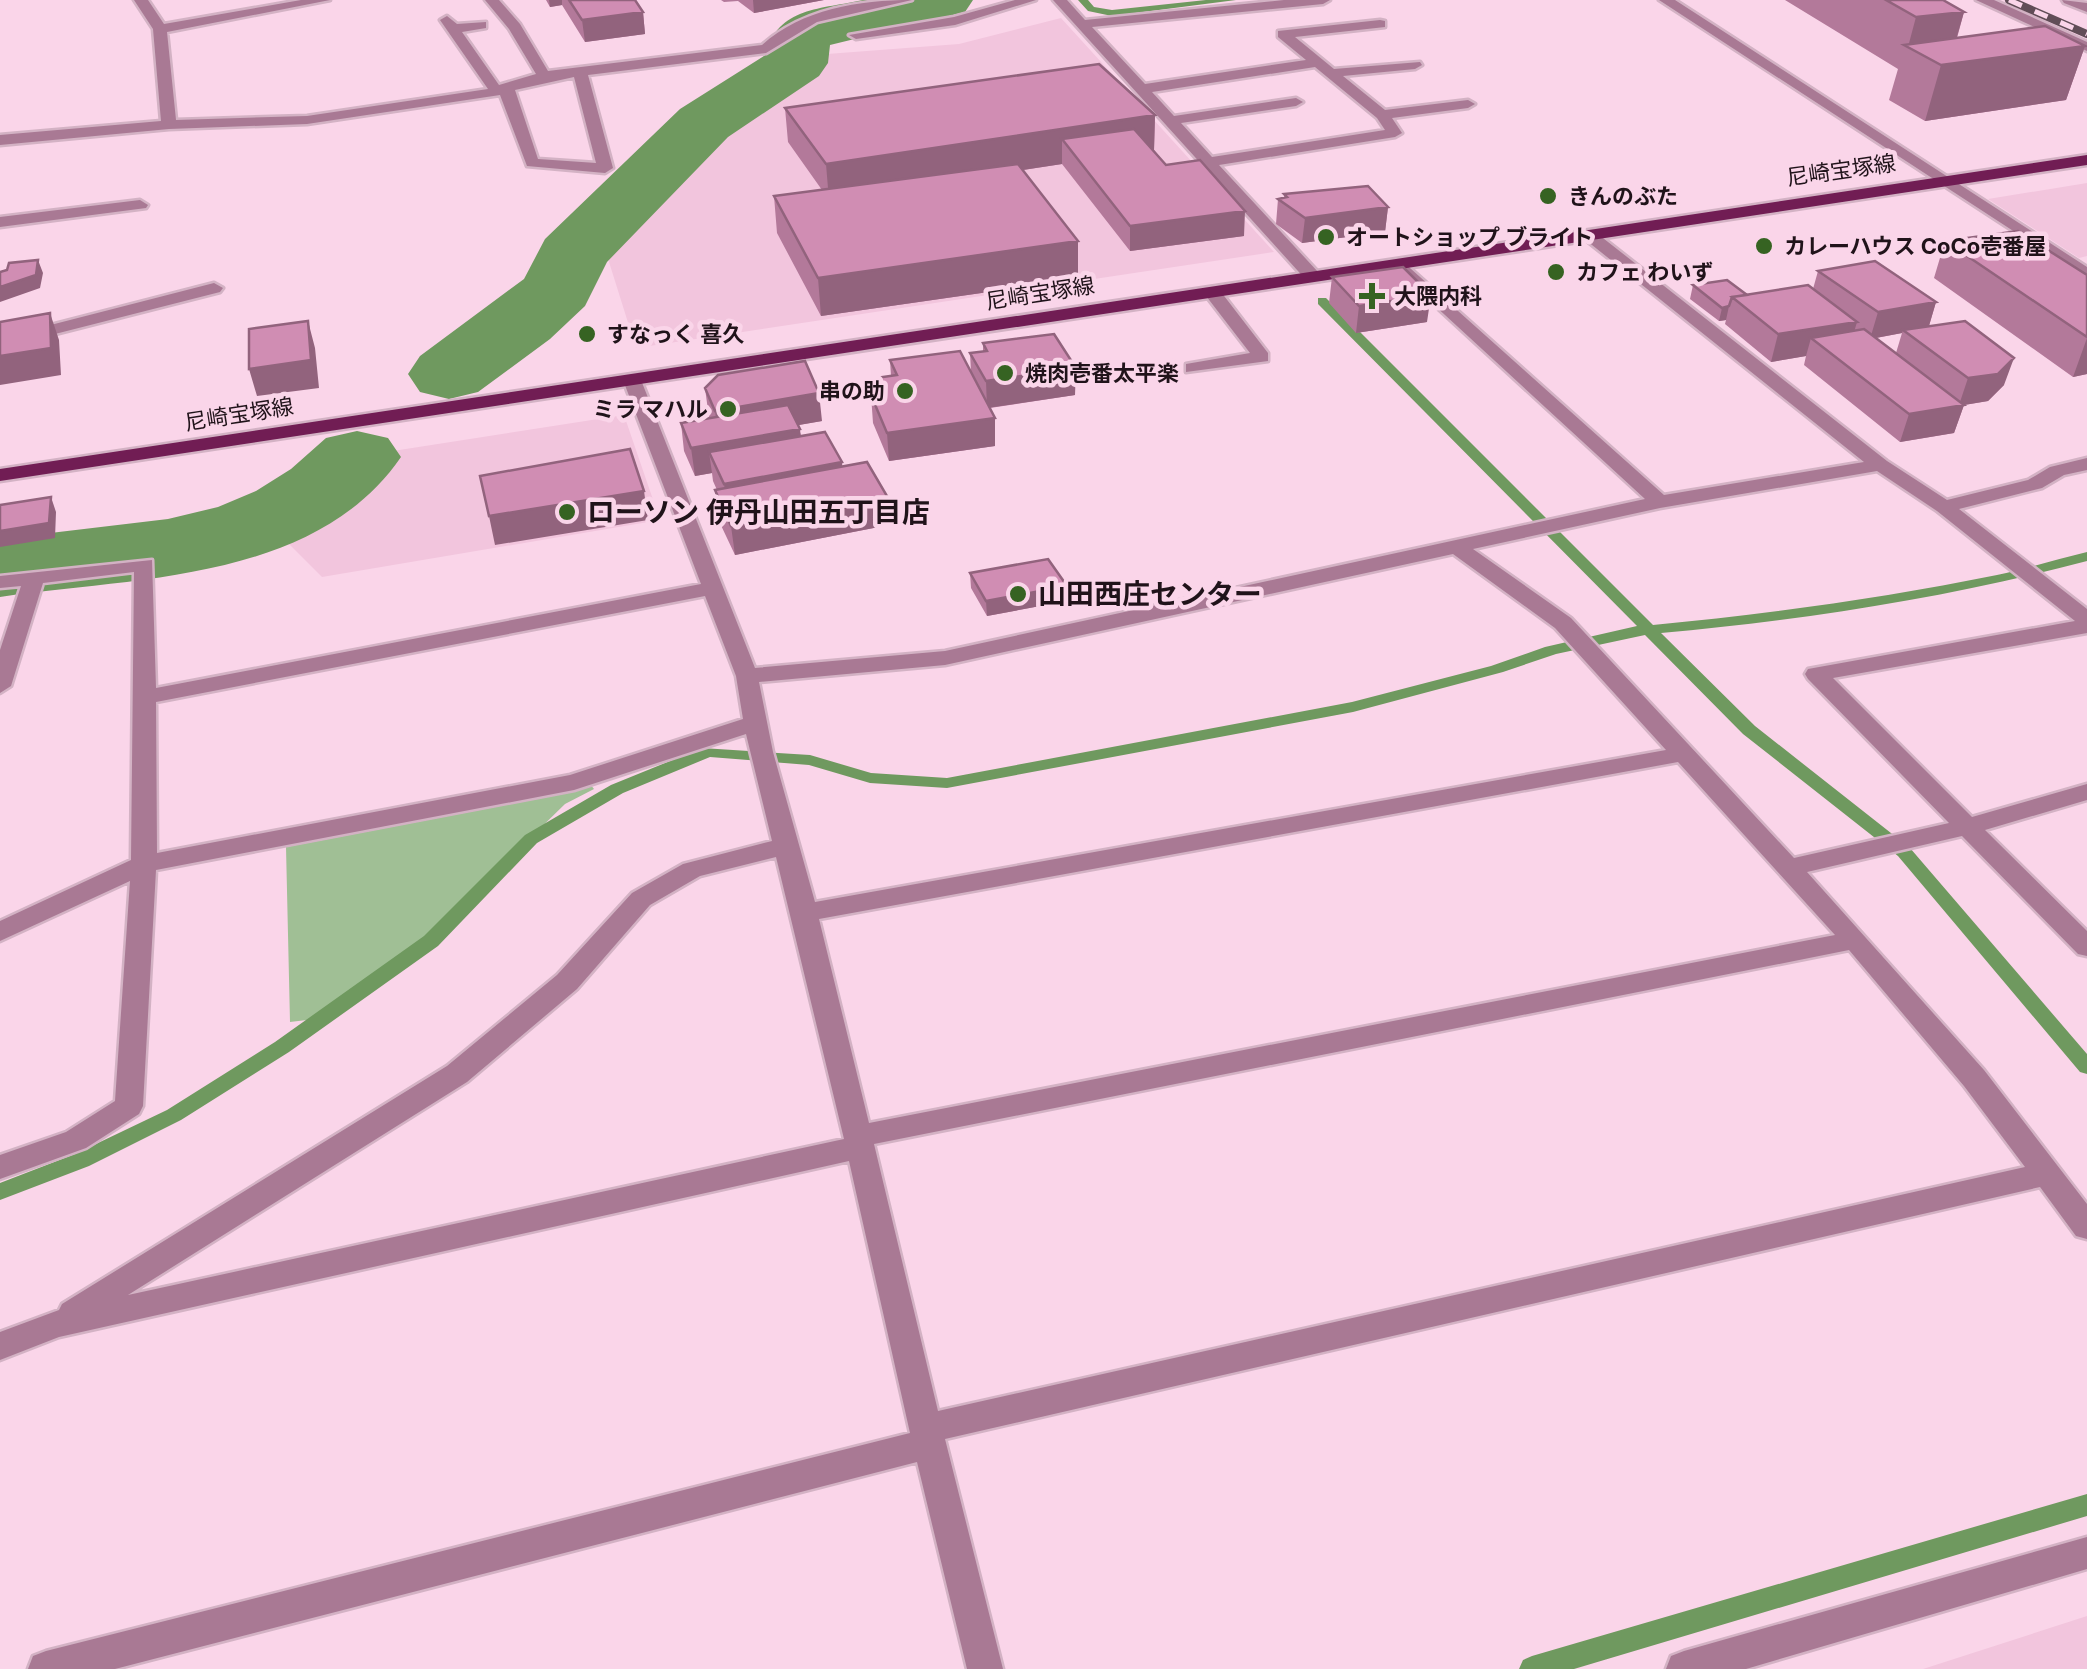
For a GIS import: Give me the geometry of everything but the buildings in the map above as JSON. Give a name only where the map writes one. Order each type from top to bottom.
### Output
[{"type":"main road","name":"尼崎宝塚線","points":[[0,475],[2087,160]]},
{"type":"street","points":[[141,0],[160,29],[169,125]]},
{"type":"street","points":[[160,29],[324,0]]},
{"type":"street","points":[[492,0],[515,27],[544,76]]},
{"type":"street","points":[[481,25],[450,25],[494,88],[502,92],[544,76],[766,49],[784,29],[806,19],[905,0]]},
{"type":"street","points":[[856,35],[955,22],[1029,0]]},
{"type":"street","points":[[1060,0],[1312,277]]},
{"type":"street","points":[[1082,24],[1323,0]]},
{"type":"street","points":[[1666,0],[2087,274]]},
{"type":"street","points":[[1983,0],[2087,46]]},
{"type":"street","points":[[2069,0],[2087,8]]},
{"type":"street","points":[[1209,162],[1395,134],[1382,115],[1282,34],[1380,24]]},
{"type":"street","points":[[1140,89],[1320,62]]},
{"type":"street","points":[[1335,74],[1416,65]]},
{"type":"street","points":[[0,140],[169,125],[307,120],[510,92],[532,163],[604,168],[580,71]]},
{"type":"street","points":[[1167,121],[1296,102]]},
{"type":"street","points":[[1382,115],[1468,104]]},
{"type":"street","points":[[0,222],[140,205]]},
{"type":"street","points":[[1588,234],[1880,465],[1944,507],[2087,623]]},
{"type":"street","points":[[1401,265],[1660,502]]},
{"type":"street","points":[[0,343],[214,288]]},
{"type":"street","points":[[1192,368],[1262,358],[1212,292]]},
{"type":"street","points":[[632,380],[747,676],[760,746],[806,912],[926,1437],[986,1669]]},
{"type":"street","points":[[1944,507],[2035,484],[2057,471],[2087,464]]},
{"type":"street","points":[[747,676],[945,658],[1660,502],[1880,465]]},
{"type":"street","points":[[1457,547],[1563,623],[1855,940],[1974,1078],[2087,1227]]},
{"type":"street","points":[[0,582],[145,564],[144,864],[129,1106],[76,1140],[0,1167]]},
{"type":"street","points":[[0,686],[34,577]]},
{"type":"street","points":[[144,698],[715,588]]},
{"type":"street","points":[[2087,623],[1816,674],[2087,946]]},
{"type":"street","points":[[0,932],[144,864],[760,746]]},
{"type":"street","points":[[806,912],[1682,754]]},
{"type":"street","points":[[1788,868],[1966,828],[2087,792]]},
{"type":"street","points":[[56,1324],[457,1074],[567,982],[641,898],[692,870],[787,846]]},
{"type":"street","points":[[0,1346],[56,1324],[860,1142],[1855,940]]},
{"type":"street","points":[[46,1669],[926,1437],[2047,1174]]},
{"type":"street","points":[[1684,1669],[2087,1554]]},
{"type":"shaded area","points":[[1061,18],[1274,252],[636,348],[604,246],[731,111],[809,70],[814,55],[959,44]]},
{"type":"shaded area","points":[[2087,183],[2087,256],[2079,258],[1988,199]]},
{"type":"shaded area","points":[[624,415],[660,520],[322,577],[274,529],[338,493],[380,453]]},
{"type":"shaded area","points":[[2087,1616],[2087,1669],[1923,1669]]},
{"type":"green space","points":[[590,784],[594,789],[565,804],[424,942],[315,1019],[290,1022],[286,847],[568,793]]},
{"type":"waterway","points":[[449,374],[522,322],[558,290],[572,255],[704,123],[797,63],[801,37],[817,28],[944,0]]},
{"type":"waterway","points":[[1083,0],[1091,9],[1112,13],[1231,0]]},
{"type":"waterway","points":[[1322,301],[1649,630]]},
{"type":"waterway","points":[[0,568],[168,547],[251,526],[289,510],[323,488],[357,457]]},
{"type":"waterway","points":[[1649,630],[1863,603],[2002,579],[2087,556]]},
{"type":"waterway","points":[[0,1192],[82,1160],[174,1115],[282,1047],[431,941],[531,839],[617,789],[708,752],[810,760],[870,778],[947,783],[1353,707],[1497,669],[1551,650],[1649,630]]},
{"type":"waterway","points":[[1649,630],[1749,730],[1904,852],[2087,1067]]},
{"type":"waterway","points":[[1532,1669],[2087,1505]]},
{"type":"railway","points":[[2009,0],[2087,34]]},
{"type":"place","name":"きんのぶた","points":[[1548,196]]},
{"type":"place","name":"オートショップ ブライト","points":[[1326,237]]},
{"type":"place","name":"カレーハウス CoCo壱番屋","points":[[1764,246]]},
{"type":"place","name":"カフェ わいず","points":[[1556,272]]},
{"type":"place","name":"大隈内科","points":[[1372,296]]},
{"type":"place","name":"すなっく 喜久","points":[[587,334]]},
{"type":"place","name":"焼肉壱番太平楽","points":[[1005,373]]},
{"type":"place","name":"串の助","points":[[905,391]]},
{"type":"place","name":"ミラ マハル","points":[[728,409]]},
{"type":"place","name":"ローソン 伊丹山田五丁目店","points":[[567,512]]},
{"type":"place","name":"山田西庄センター","points":[[1018,594]]}]
